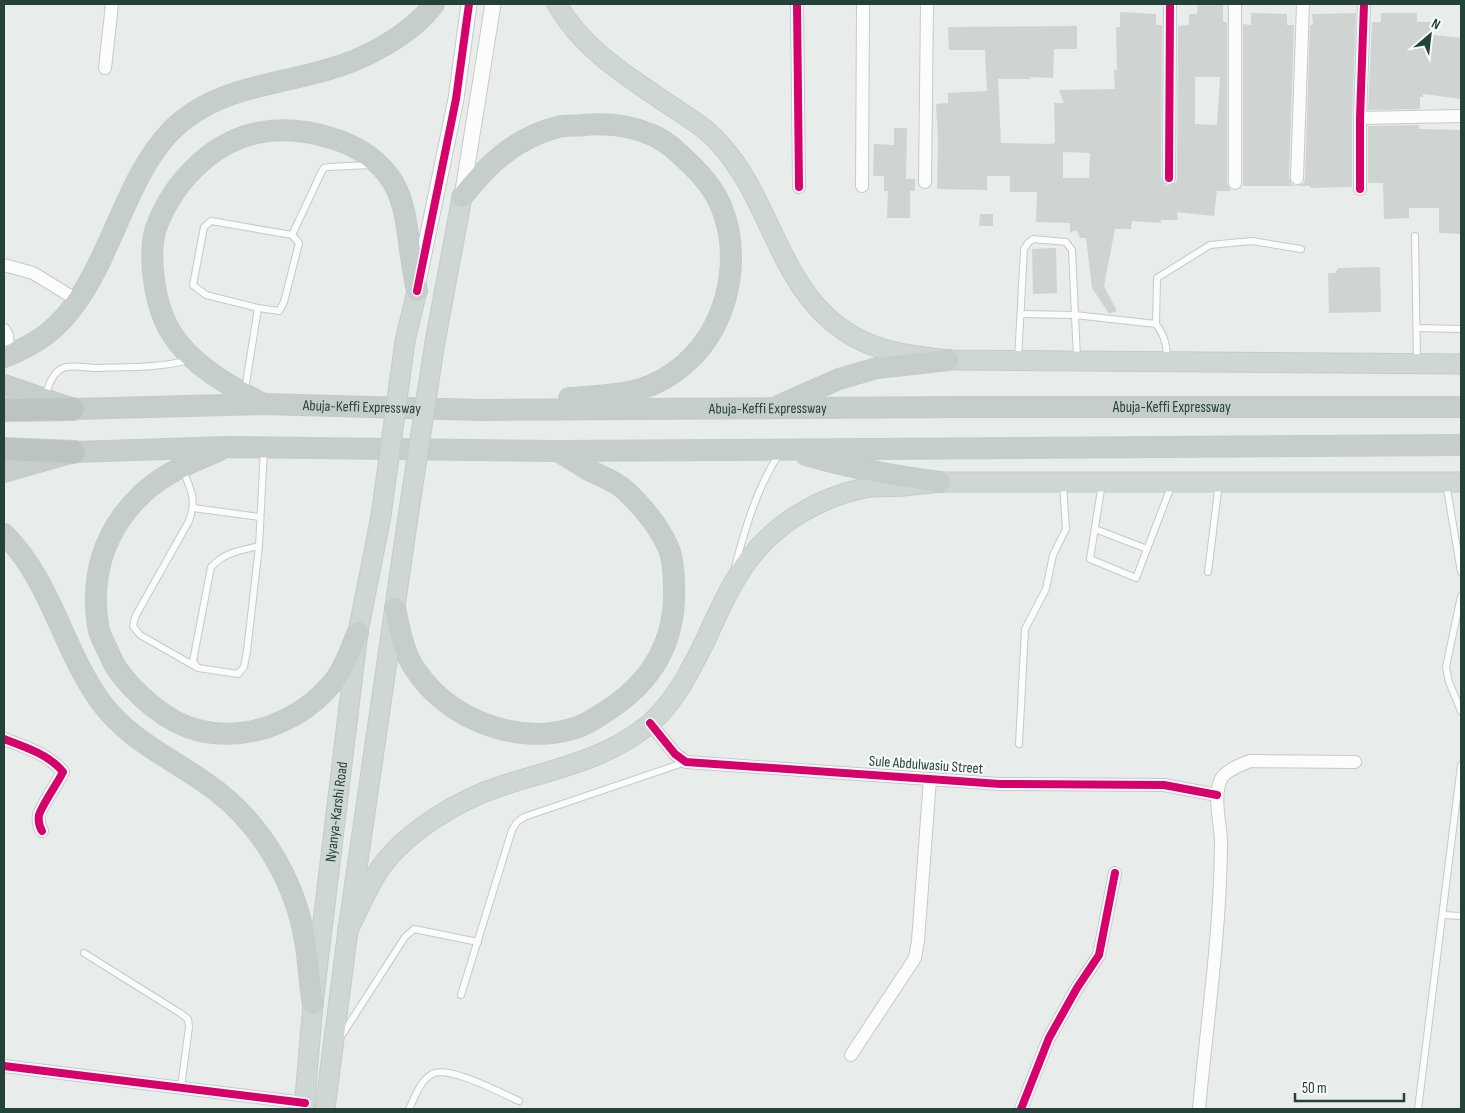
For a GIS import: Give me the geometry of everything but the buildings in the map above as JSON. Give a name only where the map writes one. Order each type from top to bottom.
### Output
[{"type":"highway","points":[[6,356],[32,344],[54,330],[77,300],[102,256],[139,177],[154,151],[171,131],[191,114],[214,100],[242,90],[327,70],[356,59],[384,46],[403,32],[434,4]]},
{"type":"highway","points":[[462,197],[478,177],[501,155],[530,139],[558,127],[601,124],[627,126],[649,133],[673,147],[707,183],[721,206],[731,253],[726,299],[719,317],[698,351],[672,374],[657,383],[617,394],[535,400],[481,410]]},
{"type":"highway","points":[[263,404],[217,378],[178,342],[165,322],[157,296],[153,254],[156,228],[171,197],[195,166],[231,142],[257,133],[284,131],[313,133],[341,141],[369,156],[394,183],[402,201],[416,291]]},
{"type":"highway","points":[[771,408],[839,379],[877,368],[948,360]]},
{"type":"highway","name":"Abuja-Keffi Expressway","points":[[4,385],[73,409]]},
{"type":"highway","name":"Abuja-Keffi Expressway","points":[[4,410],[263,404],[481,410],[1461,407]]},
{"type":"highway","points":[[4,448],[74,452],[227,447],[558,451],[1461,445]]},
{"type":"highway","points":[[227,447],[162,478],[143,493],[125,512],[112,532],[103,550],[97,577],[96,602],[100,633],[116,668],[134,690],[152,706],[176,721],[195,730],[214,733],[238,733],[258,730],[295,716],[317,700],[336,679],[358,632]]},
{"type":"highway","points":[[782,449],[896,477],[940,482]]},
{"type":"highway","points":[[395,608],[404,648],[416,672],[427,685],[464,715],[494,728],[528,733],[551,732],[578,727],[618,704],[636,688],[649,673],[663,651],[671,627],[675,600],[674,575],[669,550],[657,527],[626,491],[558,451]]},
{"type":"highway","points":[[4,472],[74,452]]},
{"type":"highway","points":[[4,534],[25,561],[45,592],[80,668],[115,720],[153,750],[208,784],[232,805],[268,845],[282,871],[297,910],[305,939],[313,1004]]},
{"type":"main road","points":[[557,4],[578,33],[597,52],[623,74],[703,128],[718,142],[736,163],[798,282],[826,316],[852,336],[877,348],[908,355],[948,360],[1461,364]]},
{"type":"main road","name":"Nyanya-Karshi Road","points":[[325,1109],[348,930],[408,518],[435,342],[462,197]]},
{"type":"main road","name":"Nyanya-Karshi Road","points":[[305,1106],[313,1004],[358,632],[381,516],[405,342],[416,291]]},
{"type":"main road","points":[[348,930],[380,869],[395,852],[440,814],[466,800],[501,786],[593,758],[624,743],[650,723],[671,701],[694,664],[729,590],[749,558],[773,533],[798,514],[830,497],[866,488],[940,482],[1454,482]]},
{"type":"street","points":[[105,68],[112,4]]},
{"type":"street","points":[[416,291],[456,99],[469,4]]},
{"type":"street","points":[[462,197],[493,4]]},
{"type":"street","points":[[797,4],[799,187]]},
{"type":"street","points":[[862,186],[863,4]]},
{"type":"street","points":[[925,182],[927,4]]},
{"type":"street","points":[[1169,178],[1170,4]]},
{"type":"street","points":[[1235,4],[1235,183]]},
{"type":"street","points":[[1297,178],[1303,4]]},
{"type":"street","points":[[1360,189],[1360,118],[1364,4]]},
{"type":"street","points":[[1360,118],[1461,116]]},
{"type":"street","points":[[4,265],[33,273],[77,300]]},
{"type":"street","points":[[4,330],[6,336],[6,356]]},
{"type":"street","points":[[650,723],[675,754],[686,762]]},
{"type":"street","points":[[4,739],[57,764],[63,772],[40,814],[39,825],[42,830]]},
{"type":"street","points":[[1199,1109],[1221,881],[1222,836],[1217,794],[1222,778],[1236,766],[1250,761],[1355,762]]},
{"type":"street","name":"Sule Abdulwasiu Street","points":[[686,762],[1000,784],[1164,785],[1217,794]]},
{"type":"street","points":[[851,1055],[915,958],[918,941],[930,779]]},
{"type":"street","points":[[1021,1109],[1049,1038],[1077,988],[1099,955],[1114,873]]},
{"type":"street","points":[[4,1066],[182,1087],[305,1106]]},
{"type":"lane","points":[[292,235],[324,168],[379,165]]},
{"type":"lane","points":[[211,221],[292,235],[299,243],[284,302],[279,311],[206,296],[193,285],[204,227],[211,221]]},
{"type":"lane","points":[[1415,236],[1417,363]]},
{"type":"lane","points":[[1018,361],[1024,249],[1033,239],[1066,242],[1072,250],[1077,362]]},
{"type":"lane","points":[[1167,362],[1167,346],[1164,334],[1156,324],[1157,278],[1210,245],[1252,241],[1302,249]]},
{"type":"lane","points":[[244,394],[258,308]]},
{"type":"lane","points":[[1021,314],[1075,314],[1156,324]]},
{"type":"lane","points":[[1417,328],[1461,329]]},
{"type":"lane","points":[[44,398],[49,382],[65,367],[96,368],[173,364],[194,358]]},
{"type":"lane","points":[[182,467],[194,499],[194,508],[189,521],[135,617],[133,626],[140,635],[198,668],[238,674],[244,667],[259,546],[264,448]]},
{"type":"lane","points":[[729,590],[743,537],[759,491],[782,449]]},
{"type":"lane","points":[[1019,744],[1025,629],[1046,589],[1053,555],[1066,529],[1063,482]]},
{"type":"lane","points":[[1102,482],[1090,559],[1136,578],[1173,482]]},
{"type":"lane","points":[[1208,572],[1219,482]]},
{"type":"lane","points":[[1454,482],[1461,572]]},
{"type":"lane","points":[[194,508],[260,517]]},
{"type":"lane","points":[[1095,528],[1147,549]]},
{"type":"lane","points":[[198,668],[193,661],[211,567],[219,558],[259,546]]},
{"type":"lane","points":[[1461,596],[1446,667],[1449,682],[1461,711]]},
{"type":"lane","points":[[461,995],[512,830],[517,822],[524,817],[686,762]]},
{"type":"lane","points":[[1418,1109],[1461,765]]},
{"type":"lane","points":[[1442,915],[1461,916]]},
{"type":"lane","points":[[332,1050],[405,937],[414,929],[478,942]]},
{"type":"lane","points":[[84,953],[188,1019],[189,1027],[182,1087]]},
{"type":"lane","points":[[409,1109],[423,1082],[433,1074],[444,1072],[461,1076],[518,1101]]},
{"type":"cycle path","points":[[417,291],[456,99],[469,4]]},
{"type":"cycle path","points":[[797,4],[799,187]]},
{"type":"cycle path","points":[[1169,178],[1170,4]]},
{"type":"cycle path","points":[[1360,189],[1360,118],[1364,4]]},
{"type":"cycle path","points":[[650,723],[675,754],[686,762],[1000,784],[1164,785],[1217,795]]},
{"type":"cycle path","points":[[4,739],[44,756],[63,772],[39,815],[42,831]]},
{"type":"cycle path","points":[[1021,1109],[1049,1038],[1077,988],[1099,955],[1115,873]]},
{"type":"cycle path","points":[[4,1066],[305,1103]]}]
